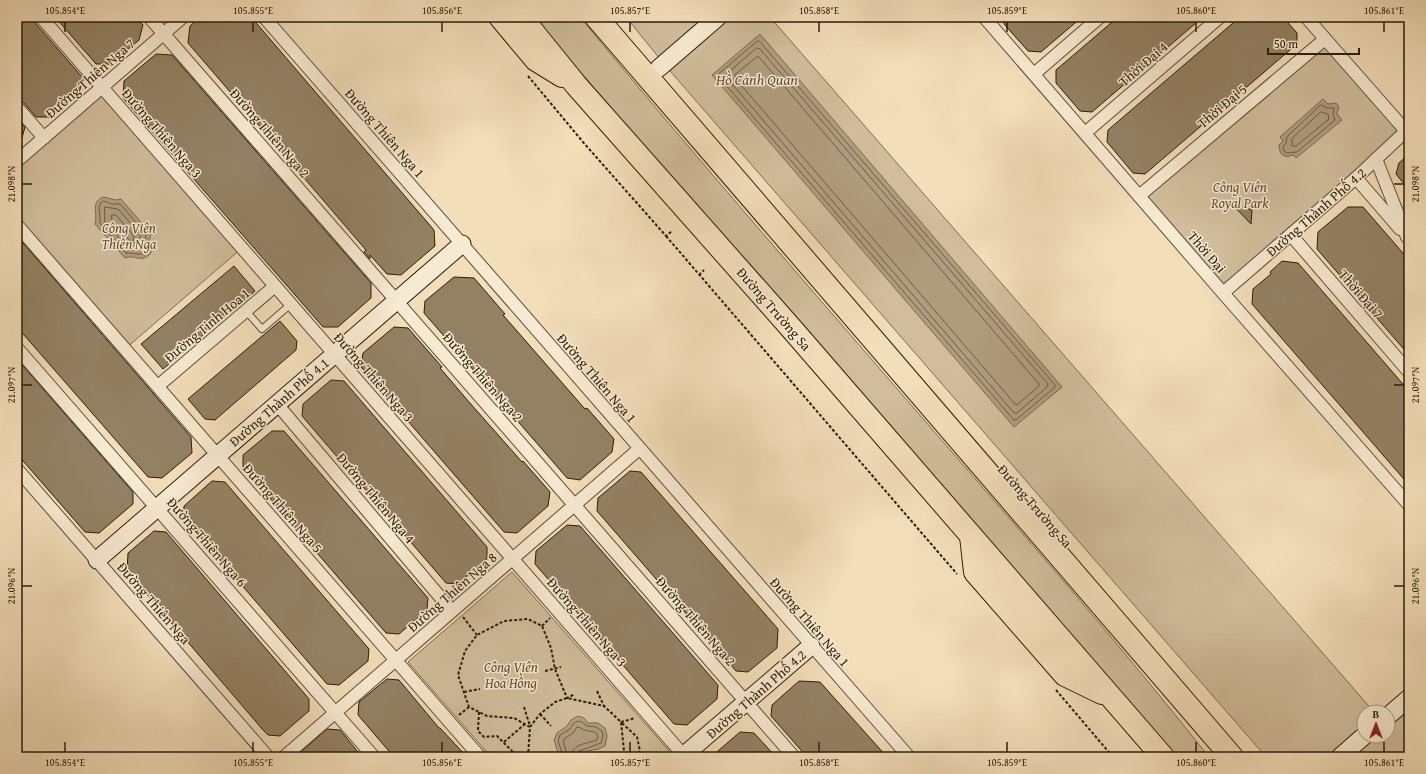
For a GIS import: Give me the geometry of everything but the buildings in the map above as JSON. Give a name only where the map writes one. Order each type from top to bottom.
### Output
[{"type":"highway","name":"Đường Trường Sa","points":[[521,17],[576,84],[786,322],[1163,757]]},
{"type":"highway","name":"Đường Trường Sa","points":[[596,17],[1232,757]]},
{"type":"highway","name":"Đường Trường Sa","points":[[615,17],[729,152],[749,195]]},
{"type":"highway","name":"Đường Trường Sa","points":[[492,20],[536,60],[576,84]]},
{"type":"street","name":"Đường Thiên Nga 3","points":[[41,17],[684,757]]},
{"type":"street","name":"Đường Thiên Nga 2","points":[[149,17],[794,757]]},
{"type":"street","name":"Đường Thiên Nga 7","points":[[17,161],[183,17]]},
{"type":"street","name":"Đường Thiên Nga 1","points":[[264,17],[909,757]]},
{"type":"street","points":[[659,68],[718,17]]},
{"type":"street","name":"Thời Đại","points":[[984,17],[1409,505]]},
{"type":"street","points":[[1034,74],[1100,17]]},
{"type":"street","name":"Thời Đại 4","points":[[1086,133],[1220,17]]},
{"type":"street","points":[[1306,17],[1407,131]]},
{"type":"street","name":"Thời Đại 5","points":[[1139,196],[1325,39]]},
{"type":"street","points":[[17,107],[44,138]]},
{"type":"street","name":"Đường Thành Phố 4.2","points":[[1223,293],[1356,178],[1407,131]]},
{"type":"street","points":[[1376,159],[1408,238]]},
{"type":"street","points":[[1356,178],[1408,238]]},
{"type":"street","name":"Đường Thiên Nga 5","points":[[17,224],[480,757]]},
{"type":"street","name":"Thời Đại 7","points":[[1291,235],[1409,372]]},
{"type":"street","name":"Đường Thành Phố 4.1","points":[[97,560],[462,244]]},
{"type":"street","name":"Đường Tinh Hoa 1","points":[[158,386],[276,286]]},
{"type":"street","name":"Đường Thiên Nga 6","points":[[17,348],[374,757]]},
{"type":"street","name":"Đường Thiên Nga 4","points":[[277,404],[454,610]]},
{"type":"street","name":"Đường Thiên Nga 8","points":[[284,757],[639,449]]},
{"type":"street","name":"Đường Thiên Nga","points":[[17,469],[268,757]]},
{"type":"street","name":"Đường Thành Phố 4.2","points":[[684,757],[811,646]]},
{"type":"street","points":[[1396,709],[1409,698]]},
{"type":"street","points":[[1340,757],[1356,743]]},
{"type":"lane","points":[[246,311],[262,329],[291,304]]},
{"type":"path","points":[[480,17],[492,20]]},
{"type":"path","points":[[527,75],[583,142],[666,236],[958,575]]},
{"type":"path","points":[[666,236],[672,231]]},
{"type":"path","points":[[699,275],[704,270]]},
{"type":"path","points":[[454,610],[477,635]]},
{"type":"path","points":[[530,727],[514,718],[487,716],[469,707],[458,675],[465,651],[477,635],[504,621],[528,619],[542,626],[551,648],[555,669],[568,698]]},
{"type":"path","points":[[545,671],[561,667]]},
{"type":"path","points":[[1051,684],[1113,757]]},
{"type":"path","points":[[464,692],[480,688]]},
{"type":"path","points":[[597,690],[604,706],[637,737],[640,751],[634,757]]},
{"type":"path","points":[[530,727],[540,714],[555,702],[575,694]]},
{"type":"path","points":[[568,698],[604,706]]},
{"type":"path","points":[[524,707],[530,727],[528,757]]},
{"type":"path","points":[[480,712],[478,730],[484,736],[497,736],[518,757]]},
{"type":"path","points":[[540,714],[551,726]]},
{"type":"path","points":[[620,757],[624,751],[621,722]]},
{"type":"path","points":[[504,742],[525,724]]},
{"type":"path","points":[[1257,754],[1260,752],[1264,757]]},
{"type":"green space","points":[[534,17],[580,17],[713,175],[1143,675],[1209,757],[1177,757],[1128,706]]},
{"type":"green space","points":[[626,17],[770,17],[1367,704],[1356,704],[1356,744],[1396,744],[1396,709],[1409,698],[1409,757],[1266,757],[664,64]]},
{"type":"green space","name":"Công Viên Royal Park","points":[[1325,39],[1406,131],[1223,293],[1139,196]]},
{"type":"green space","name":"Công Viên Thiên Nga","points":[[102,87],[242,248],[125,349],[17,225],[17,161]]},
{"type":"green space","name":"Công Viên Hoa Hồng","points":[[512,572],[671,753],[666,757],[491,757],[408,662]]},
{"type":"water","name":"Hồ Cảnh Quan","points":[[760,34],[1062,387],[1014,427],[712,75]]},
{"type":"water","points":[[1323,99],[1328,104],[1336,103],[1339,107],[1337,114],[1342,120],[1296,158],[1293,155],[1283,155],[1280,151],[1279,145],[1283,141],[1280,137]]},
{"type":"water","points":[[104,197],[116,200],[121,199],[151,234],[151,253],[144,258],[125,258],[95,224],[95,208],[97,201]]},
{"type":"water","points":[[578,716],[584,718],[588,723],[598,723],[605,728],[607,736],[605,746],[599,749],[587,751],[579,757],[553,757],[558,753],[554,740],[557,733],[567,726],[571,720]]}]
